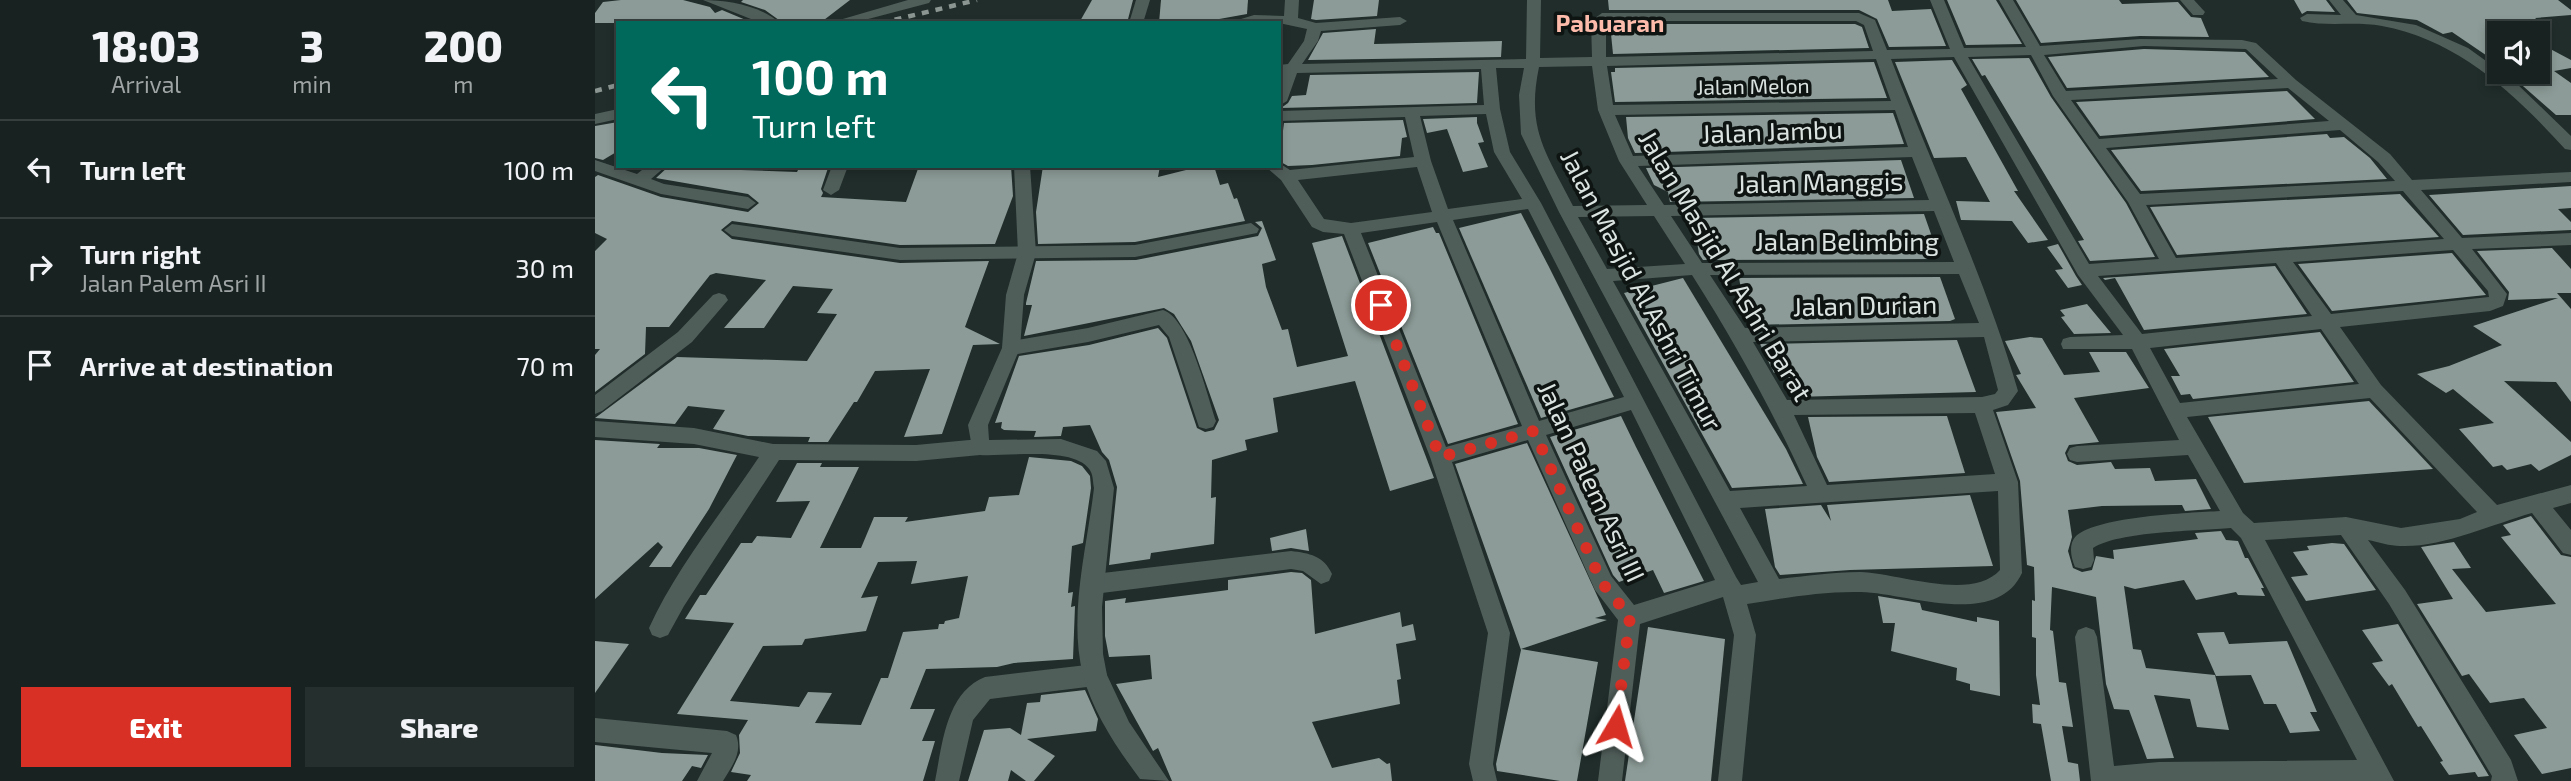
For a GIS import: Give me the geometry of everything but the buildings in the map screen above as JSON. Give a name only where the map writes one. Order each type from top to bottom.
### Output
[{"type":"street","points":[[710,0],[768,21]]},
{"type":"street","points":[[844,21],[924,0]]},
{"type":"street","points":[[1137,21],[1143,0]]},
{"type":"street","points":[[1291,22],[1292,0]]},
{"type":"street","name":"Jalan Masjid Al Ashri Timur","points":[[1534,0],[1526,95],[1529,134],[1567,212],[1723,500],[1749,591]]},
{"type":"street","points":[[1781,408],[1982,405],[2001,400],[2008,391],[1991,330],[1918,152],[1870,23],[1864,18],[1803,17],[1801,0]]},
{"type":"street","points":[[1937,0],[1958,52],[2084,271],[2138,342],[2193,447],[2242,526],[2380,777],[2159,774],[2104,780],[2086,637]]},
{"type":"street","points":[[2006,0],[2061,96],[2135,200],[2170,263]]},
{"type":"street","points":[[2187,0],[2198,12]]},
{"type":"street","points":[[2336,0],[2354,21]]},
{"type":"street","name":"Jalan Masjid Al Ashri Barat","points":[[1803,17],[1609,15],[1598,21],[1599,61],[1606,110],[1627,160],[1740,335],[1781,408],[1821,494]]},
{"type":"street","points":[[2307,18],[2400,25],[2425,32],[2457,47],[2513,86],[2571,145]]},
{"type":"street","points":[[1281,21],[1303,22],[1315,27],[1400,20]]},
{"type":"street","points":[[1245,21],[1279,21]]},
{"type":"street","points":[[1281,90],[1285,69],[1311,41],[1315,27]]},
{"type":"street","points":[[1285,69],[1529,61],[2035,51],[2145,44],[2247,44],[2384,158],[2498,293],[2497,301],[2478,306],[2138,342],[2070,344]]},
{"type":"street","points":[[1496,64],[1492,108],[1502,152],[1532,203],[1636,401],[1749,591],[1730,781]]},
{"type":"street","points":[[2061,96],[2291,83]]},
{"type":"street","name":"Jalan Melon","points":[[1606,110],[1900,105]]},
{"type":"street","points":[[1281,116],[1492,108]]},
{"type":"street","name":"Jalan Palem Asri III","points":[[1412,113],[1423,161],[1442,215],[1534,431],[1602,583],[1630,617],[1610,781]]},
{"type":"street","points":[[595,119],[616,114]]},
{"type":"street","points":[[2096,144],[2345,125]]},
{"type":"street","name":"Jalan Jambu","points":[[1627,160],[1918,152]]},
{"type":"street","points":[[1280,171],[1423,161]]},
{"type":"street","points":[[595,165],[661,189],[748,203]]},
{"type":"street","points":[[637,182],[654,168]]},
{"type":"street","points":[[831,190],[839,168]]},
{"type":"street","points":[[980,447],[978,425],[1011,348],[1015,295],[1027,253],[1022,168]]},
{"type":"street","points":[[1280,171],[1323,226],[1351,229],[1532,203]]},
{"type":"street","points":[[2135,200],[2571,177]]},
{"type":"street","name":"Jalan Manggis","points":[[1567,212],[1939,205]]},
{"type":"street","points":[[732,230],[900,254],[1135,251],[1251,229]]},
{"type":"street","points":[[1351,229],[1440,457],[1499,633],[1483,773]]},
{"type":"street","points":[[2084,271],[2459,244],[2570,240]]},
{"type":"street","points":[[2279,256],[2375,390],[2493,515]]},
{"type":"street","name":"Jalan Belimbing","points":[[1603,275],[1696,269],[1964,268]]},
{"type":"street","points":[[597,401],[685,337],[719,300]]},
{"type":"street","points":[[1011,348],[1088,335],[1163,317],[1177,335],[1206,421]]},
{"type":"street","name":"Jalan Durian","points":[[1740,335],[1991,330]]},
{"type":"street","points":[[2176,411],[2375,390]]},
{"type":"street","points":[[1440,457],[1636,401]]},
{"type":"street","points":[[1630,617],[1749,591],[1861,582],[1944,595],[1996,591],[2005,584],[2011,573],[2008,482],[1982,405]]},
{"type":"street","points":[[595,429],[694,436],[773,452],[916,453],[980,447],[997,450],[1063,446],[1087,453],[1099,467],[1104,488],[1090,628],[1095,676],[1111,711],[1157,781]]},
{"type":"street","points":[[2077,454],[2193,447]]},
{"type":"street","points":[[660,628],[676,599],[773,452]]},
{"type":"street","points":[[1723,500],[2008,482]]},
{"type":"street","points":[[2083,560],[2082,548],[2086,539],[2140,527],[2346,526],[2401,537],[2461,528],[2493,515],[2571,494]]},
{"type":"street","points":[[2537,504],[2571,546]]},
{"type":"street","points":[[2346,526],[2404,608],[2502,769],[2507,779],[2503,781]]},
{"type":"street","points":[[1094,584],[1291,560],[1308,562],[1321,574]]},
{"type":"street","points":[[947,781],[965,712],[975,694],[985,688],[1095,676]]},
{"type":"street","points":[[595,730],[727,743],[725,755],[709,781]]},
{"type":"railway","points":[[889,21],[977,0]]},
{"type":"railway","points":[[595,91],[616,86]]},
{"type":"district","name":"Pabuaran","points":[[1610,24]]},
{"type":"route","points":[[1381,305],[1440,457],[1534,431],[1602,583],[1630,617],[1616,726]]}]
